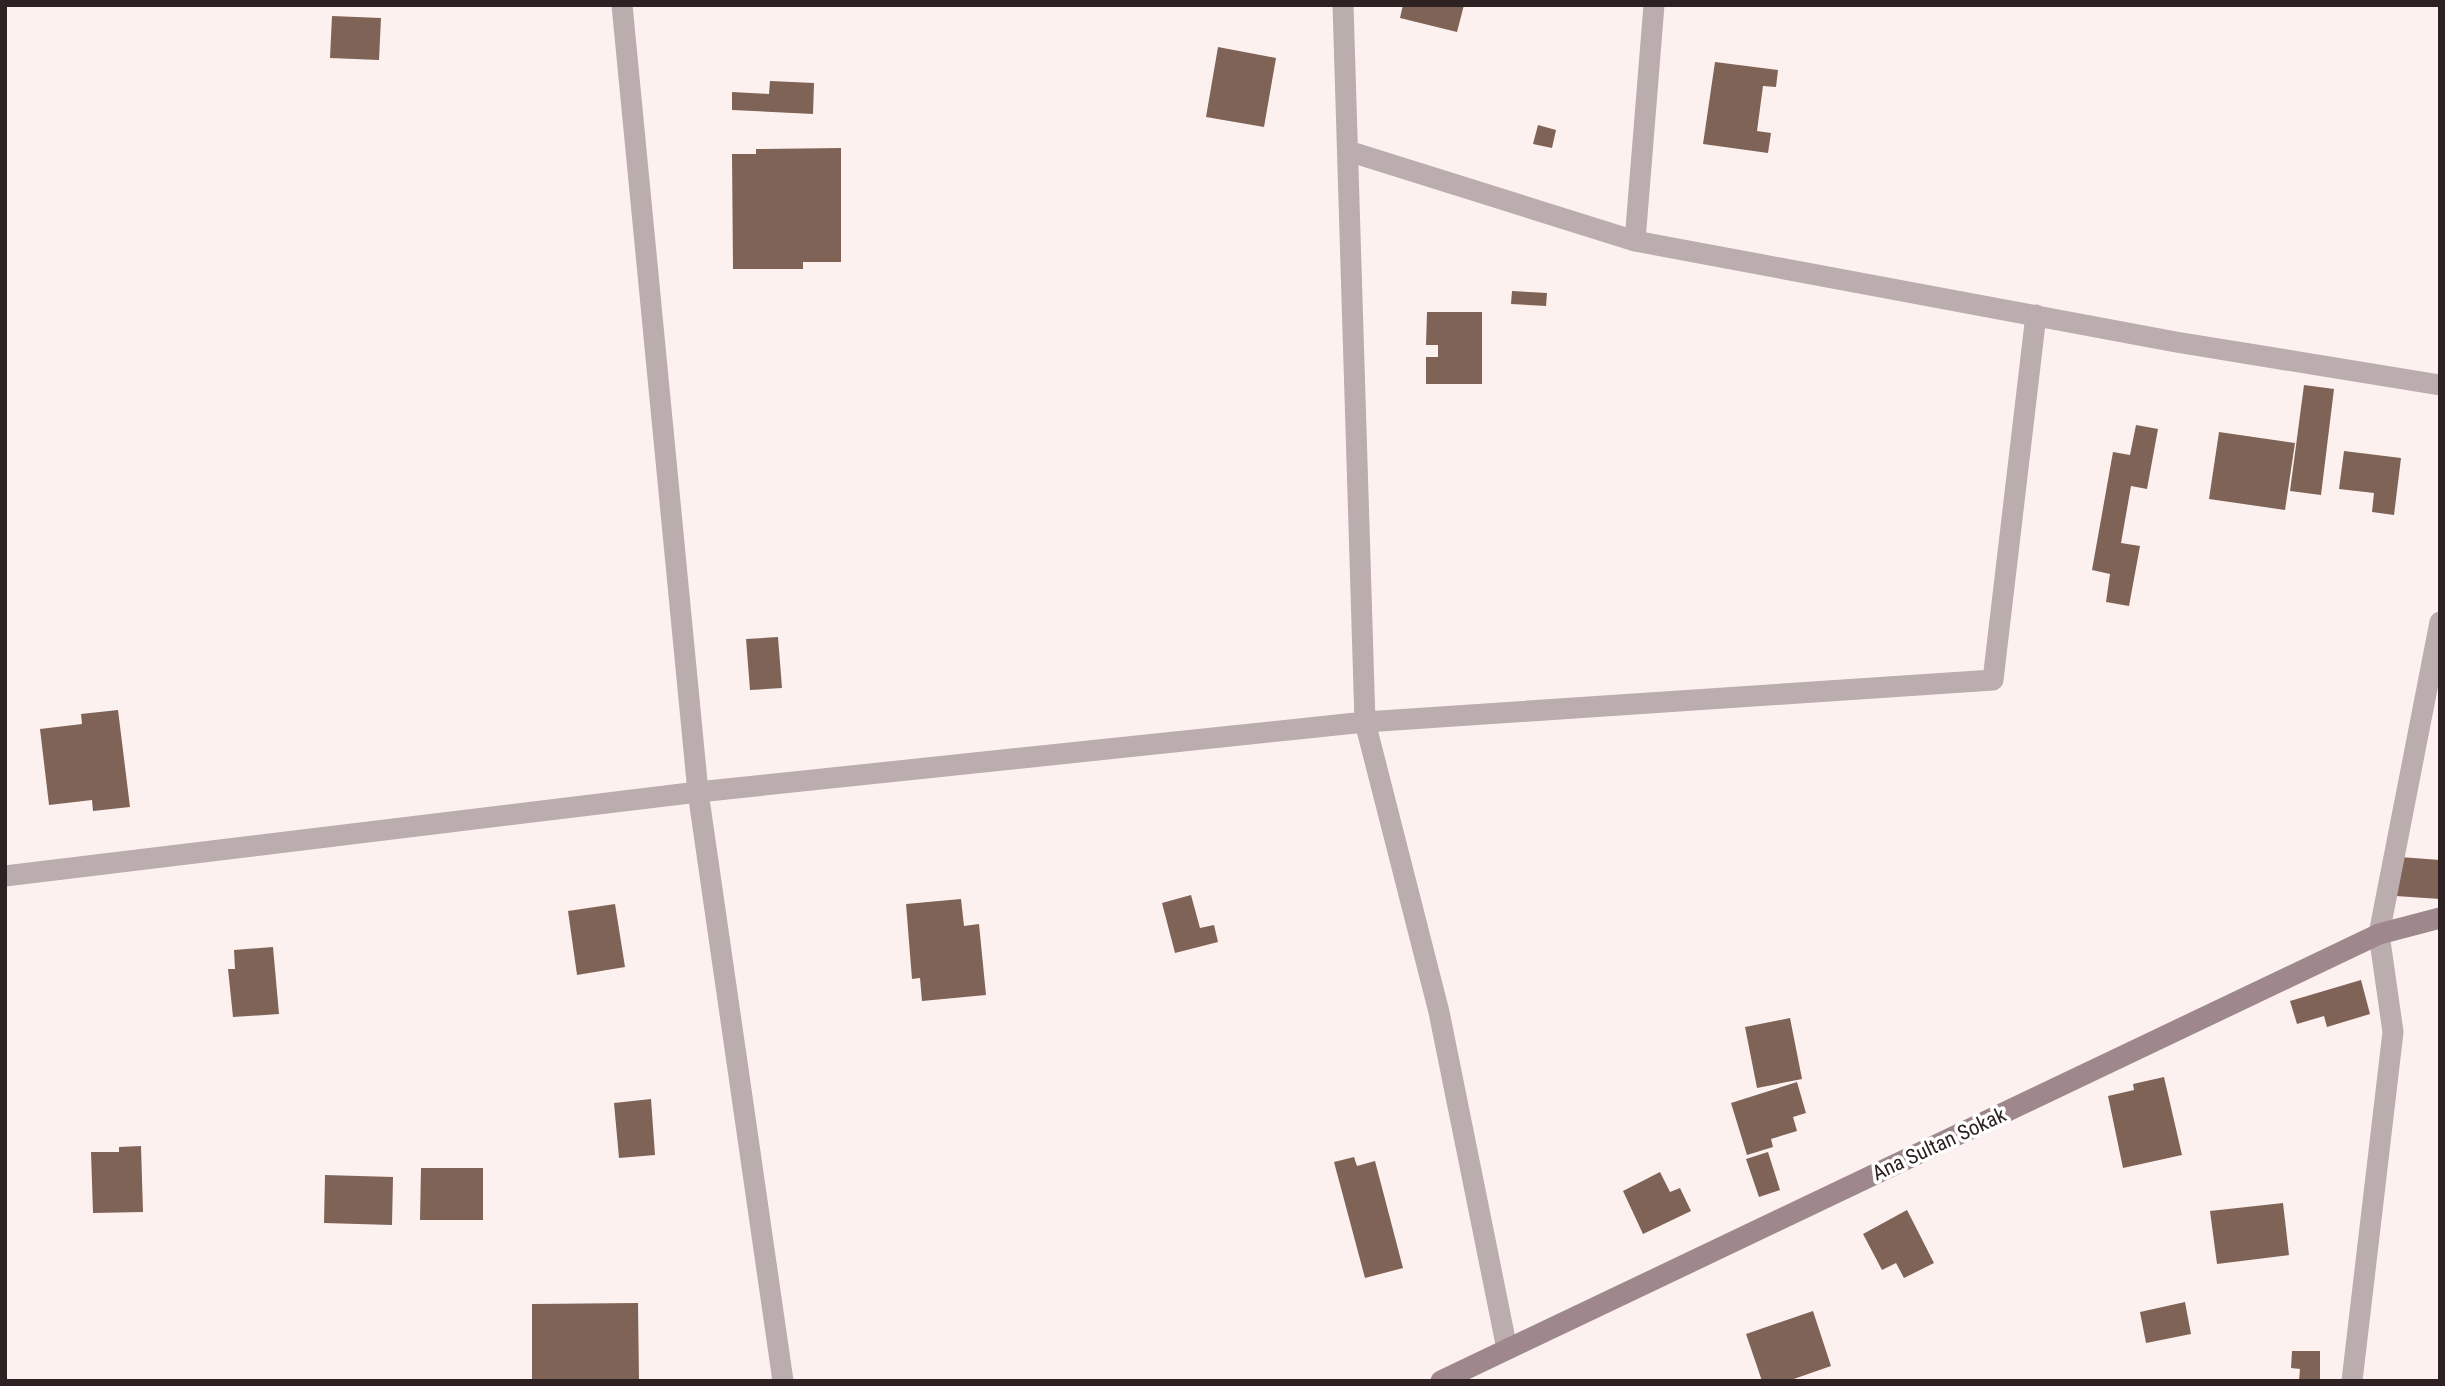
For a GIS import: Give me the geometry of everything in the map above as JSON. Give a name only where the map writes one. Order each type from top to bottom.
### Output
[{"type":"street","points":[[622,5],[698,792],[783,1381]]},
{"type":"street","points":[[1343,5],[1365,722],[1439,1012],[1507,1349]]},
{"type":"street","points":[[1635,240],[1654,5]]},
{"type":"street","points":[[1348,151],[1635,240],[2176,342],[2440,386]]},
{"type":"street","points":[[5,876],[698,792],[1365,722],[1993,680],[2036,315]]},
{"type":"street","points":[[2352,1381],[2393,1032],[2379,934],[2440,622]]},
{"type":"street","name":"Ana Sultan Sokak","points":[[1441,1381],[2379,934],[2440,918]]},
{"type":"building","points":[[1403,5],[1464,5],[1457,32],[1400,18]]},
{"type":"building","points":[[332,16],[381,18],[379,60],[330,58]]},
{"type":"building","points":[[1218,47],[1276,58],[1264,127],[1206,117]]},
{"type":"building","points":[[1715,62],[1778,70],[1776,87],[1763,86],[1757,131],[1771,133],[1768,153],[1703,144]]},
{"type":"building","points":[[770,81],[814,83],[813,114],[732,110],[732,92],[769,94]]},
{"type":"building","points":[[1538,125],[1556,130],[1552,148],[1533,144]]},
{"type":"building","points":[[841,148],[841,262],[803,262],[803,269],[733,269],[732,154],[756,154],[756,149]]},
{"type":"building","points":[[1512,291],[1547,293],[1546,306],[1511,304]]},
{"type":"building","points":[[1427,312],[1482,312],[1482,384],[1426,384],[1426,357],[1438,357],[1438,345],[1426,345]]},
{"type":"building","points":[[2304,385],[2334,389],[2321,495],[2290,491]]},
{"type":"building","points":[[2136,425],[2158,429],[2147,489],[2131,486],[2121,543],[2140,546],[2129,606],[2106,602],[2110,574],[2092,570],[2113,452],[2130,455]]},
{"type":"building","points":[[2219,432],[2295,443],[2285,510],[2209,499]]},
{"type":"building","points":[[2344,451],[2401,458],[2394,515],[2372,512],[2374,493],[2339,489]]},
{"type":"building","points":[[778,637],[782,688],[750,690],[746,639]]},
{"type":"building","points":[[118,710],[130,807],[93,811],[92,800],[49,805],[40,729],[82,724],[81,714]]},
{"type":"building","points":[[2400,857],[2440,860],[2440,899],[2396,896]]},
{"type":"building","points":[[1191,895],[1200,928],[1214,925],[1218,942],[1175,953],[1162,903]]},
{"type":"building","points":[[961,899],[964,926],[979,924],[986,995],[922,1001],[920,978],[912,979],[906,904]]},
{"type":"building","points":[[615,904],[625,967],[577,975],[568,911]]},
{"type":"building","points":[[273,947],[279,1014],[233,1017],[228,969],[235,969],[234,950]]},
{"type":"building","points":[[2361,980],[2370,1014],[2327,1027],[2324,1016],[2297,1024],[2290,1001]]},
{"type":"building","points":[[1790,1018],[1802,1079],[1757,1088],[1745,1027]]},
{"type":"building","points":[[2164,1077],[2182,1155],[2123,1168],[2108,1096],[2134,1090],[2133,1084]]},
{"type":"building","points":[[1797,1082],[1806,1113],[1793,1117],[1797,1131],[1771,1139],[1773,1147],[1747,1155],[1731,1103]]},
{"type":"building","points":[[651,1099],[655,1155],[619,1158],[614,1103]]},
{"type":"building","points":[[141,1146],[143,1212],[93,1213],[91,1152],[119,1152],[119,1147]]},
{"type":"building","points":[[1768,1152],[1780,1190],[1759,1197],[1746,1159]]},
{"type":"building","points":[[1354,1157],[1357,1166],[1375,1161],[1403,1268],[1365,1278],[1334,1162]]},
{"type":"building","points":[[421,1168],[483,1168],[483,1220],[420,1220]]},
{"type":"building","points":[[1660,1172],[1670,1192],[1680,1188],[1691,1211],[1643,1234],[1623,1191]]},
{"type":"building","points":[[325,1175],[393,1177],[392,1225],[324,1223]]},
{"type":"building","points":[[2283,1203],[2289,1255],[2217,1264],[2210,1211]]},
{"type":"building","points":[[1907,1210],[1934,1263],[1904,1278],[1896,1263],[1882,1270],[1863,1234]]},
{"type":"building","points":[[2185,1302],[2191,1334],[2146,1343],[2140,1312]]},
{"type":"building","points":[[638,1303],[639,1381],[532,1381],[532,1304]]},
{"type":"building","points":[[1813,1311],[1831,1366],[1788,1381],[1762,1381],[1746,1334]]},
{"type":"building","points":[[2292,1351],[2320,1351],[2320,1381],[2299,1381],[2300,1369],[2291,1368]]}]
